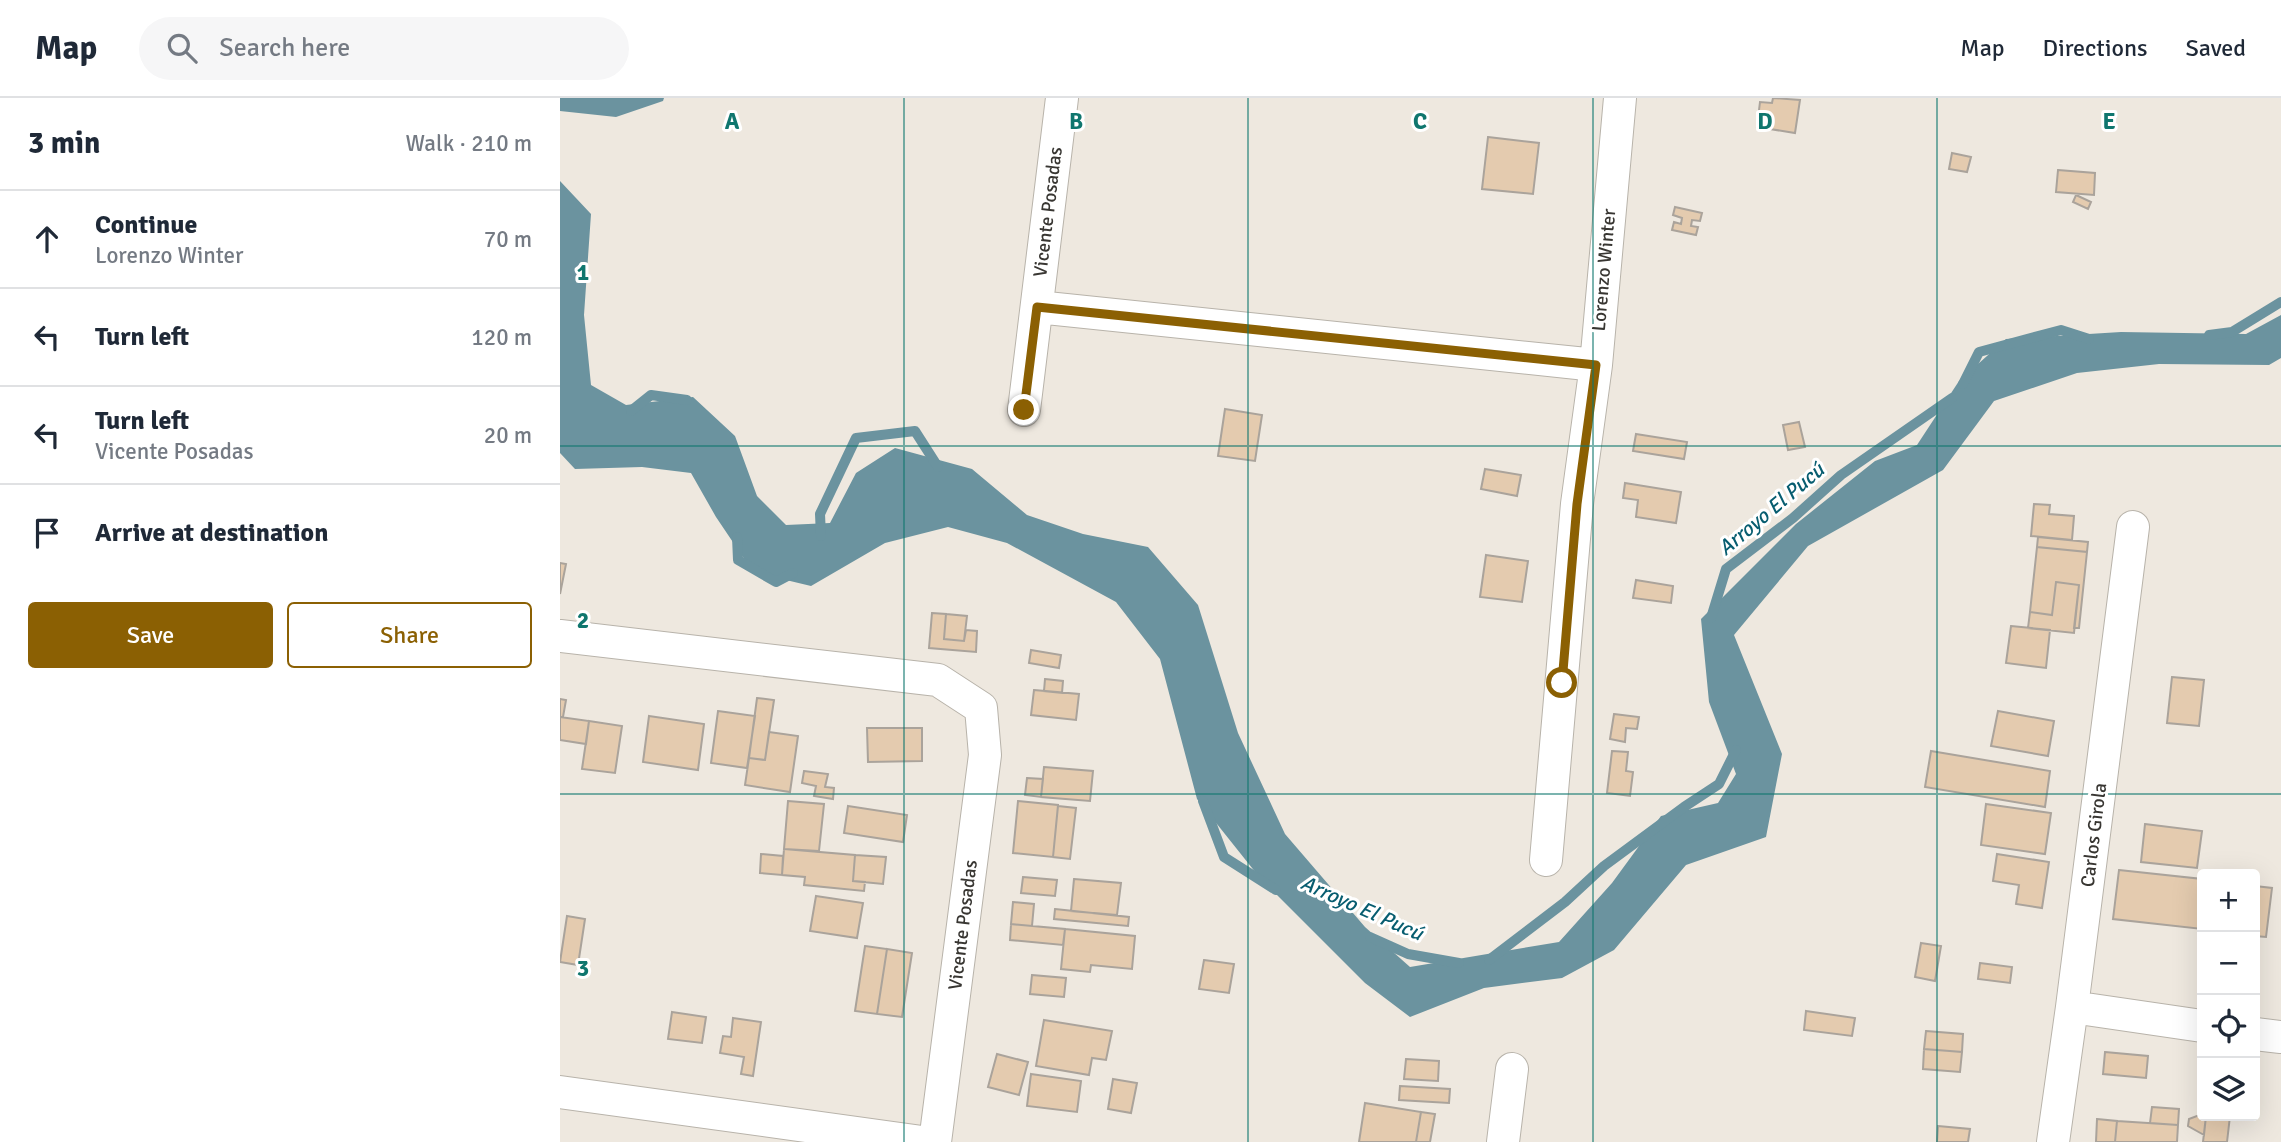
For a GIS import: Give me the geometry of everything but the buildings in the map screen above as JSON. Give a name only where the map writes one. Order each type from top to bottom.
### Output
[{"type":"street","name":"Vicente Posadas","points":[[1024,410],[1062,98]]},
{"type":"street","name":"Lorenzo Winter","points":[[1546,860],[1577,504],[1596,365],[1620,98]]},
{"type":"street","points":[[1037,307],[1596,365]]},
{"type":"street","name":"Carlos Girola","points":[[2053,1142],[2133,527]]},
{"type":"street","name":"Vicente Posadas","points":[[560,636],[938,680],[981,708],[985,755],[935,1142]]},
{"type":"street","points":[[2072,1007],[2197,1025]]},
{"type":"street","points":[[2260,1035],[2281,1037]]},
{"type":"street","points":[[1503,1142],[1512,1069]]},
{"type":"street","points":[[560,1092],[922,1142]]},
{"type":"water","points":[[560,98],[664,98],[663,101],[616,117],[560,111]]},
{"type":"water","points":[[560,181],[591,214],[584,315],[591,385],[626,405],[693,397],[735,436],[757,496],[786,525],[830,523],[856,473],[895,448],[972,469],[1027,515],[1083,534],[1148,547],[1198,605],[1238,733],[1285,834],[1365,927],[1410,967],[1559,942],[1612,883],[1661,816],[1718,803],[1736,774],[1709,702],[1701,619],[1796,524],[1875,461],[1917,445],[1959,381],[2006,339],[2121,332],[2246,334],[2281,315],[2281,358],[2269,365],[2159,364],[2077,373],[1994,401],[1943,470],[1808,546],[1734,635],[1782,754],[1766,837],[1686,865],[1614,950],[1562,978],[1484,988],[1410,1017],[1365,983],[1260,878],[1197,799],[1160,659],[1116,602],[1007,543],[948,527],[885,543],[811,586],[753,572],[716,517],[691,473],[642,467],[575,469],[560,453]]},
{"type":"waterway","name":"Arroyo El Pucú","points":[[2209,335],[2232,332],[2281,302]]},
{"type":"waterway","name":"Arroyo El Pucú","points":[[1963,384],[1979,352],[2061,330],[2089,339]]},
{"type":"waterway","name":"Arroyo El Pucú","points":[[631,411],[651,395],[687,400]]},
{"type":"waterway","name":"Arroyo El Pucú","points":[[1711,618],[1726,569],[1793,518],[1841,475],[1952,398]]},
{"type":"waterway","name":"Arroyo El Pucú","points":[[821,536],[820,514],[856,438],[915,431],[938,467]]},
{"type":"waterway","name":"Arroyo El Pucú","points":[[737,537],[738,560],[776,582],[793,573]]},
{"type":"waterway","name":"Arroyo El Pucú","points":[[1489,960],[1565,902],[1604,866],[1719,784],[1736,750]]},
{"type":"waterway","name":"Arroyo El Pucú","points":[[1203,801],[1224,857],[1276,890]]},
{"type":"waterway","name":"Arroyo El Pucú","points":[[1370,937],[1408,954],[1459,963]]},
{"type":"route","points":[[1024,410],[1037,307],[1596,365],[1577,504],[1562,683]]}]
